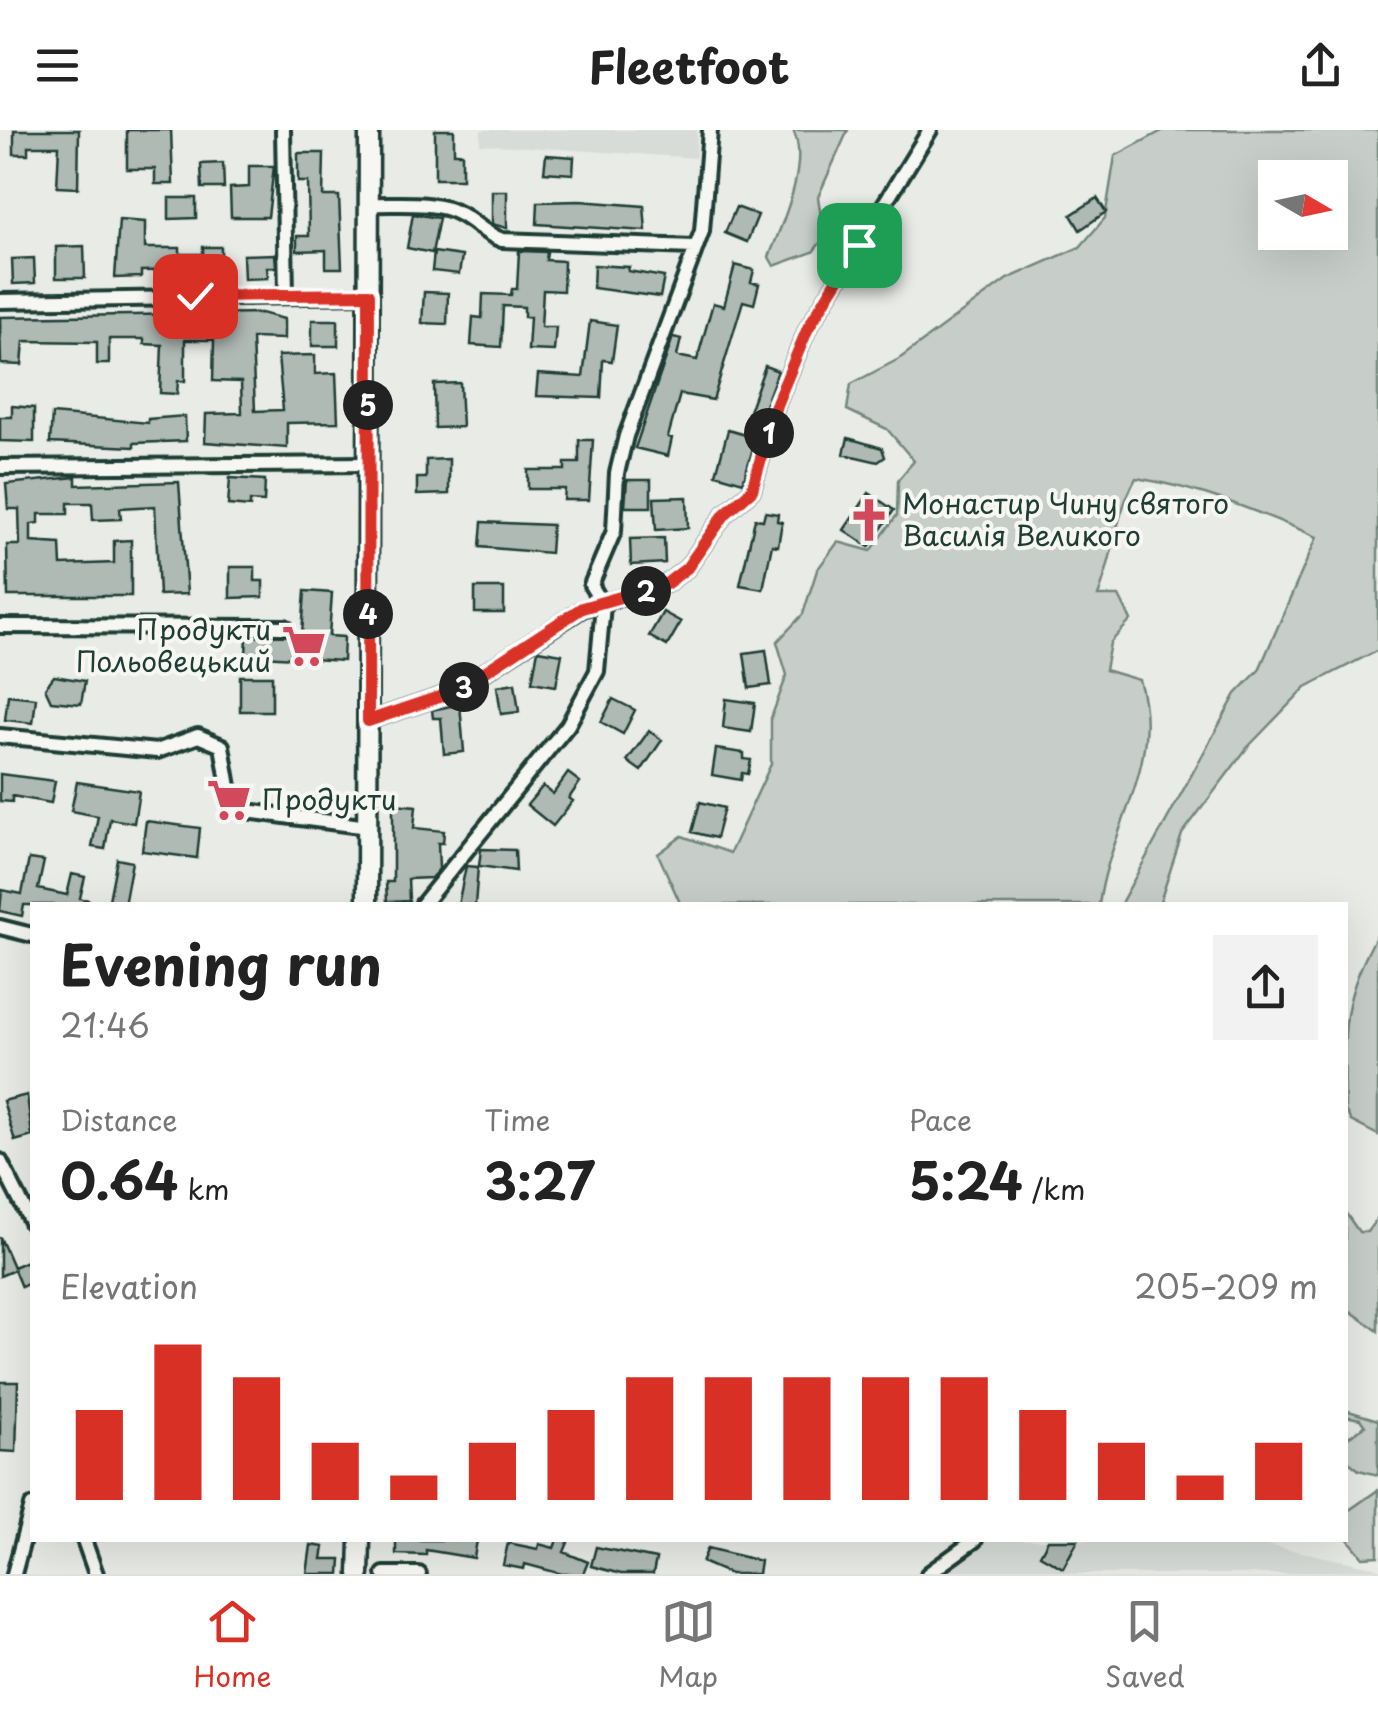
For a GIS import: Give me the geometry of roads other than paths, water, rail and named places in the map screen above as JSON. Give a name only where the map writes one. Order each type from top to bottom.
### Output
[{"type":"main road","points":[[368,902],[369,130]]},
{"type":"main road","points":[[359,1574],[360,1542]]},
{"type":"street","points":[[283,130],[286,294]]},
{"type":"street","points":[[424,902],[568,725],[597,671],[603,605],[591,585],[614,530],[617,473],[706,214],[710,130]]},
{"type":"street","points":[[368,721],[454,692],[582,608],[666,584],[687,568],[725,514],[752,490],[776,405],[808,328],[930,130]]},
{"type":"street","points":[[369,204],[432,207],[461,214],[477,228],[502,240],[694,247]]},
{"type":"street","points":[[0,301],[369,294]]},
{"type":"street","points":[[0,467],[368,464]]},
{"type":"street","points":[[0,626],[285,627]]},
{"type":"street","points":[[0,736],[157,750],[186,737],[205,736],[222,746],[229,787],[247,811],[368,827]]},
{"type":"street","points":[[0,927],[30,934]]},
{"type":"street","points":[[0,1161],[30,1220]]},
{"type":"street","points":[[14,1574],[30,1514]]},
{"type":"street","points":[[85,1542],[96,1574]]},
{"type":"street","points":[[928,1574],[971,1542]]},
{"type":"street","points":[[384,1574],[419,1574]]},
{"type":"place","name":"Монастир Чину святого Василія Великого","points":[[869,520]]},
{"type":"place","name":"Продукти Польовецький","points":[[304,646]]},
{"type":"place","name":"Продукти","points":[[229,800]]}]
